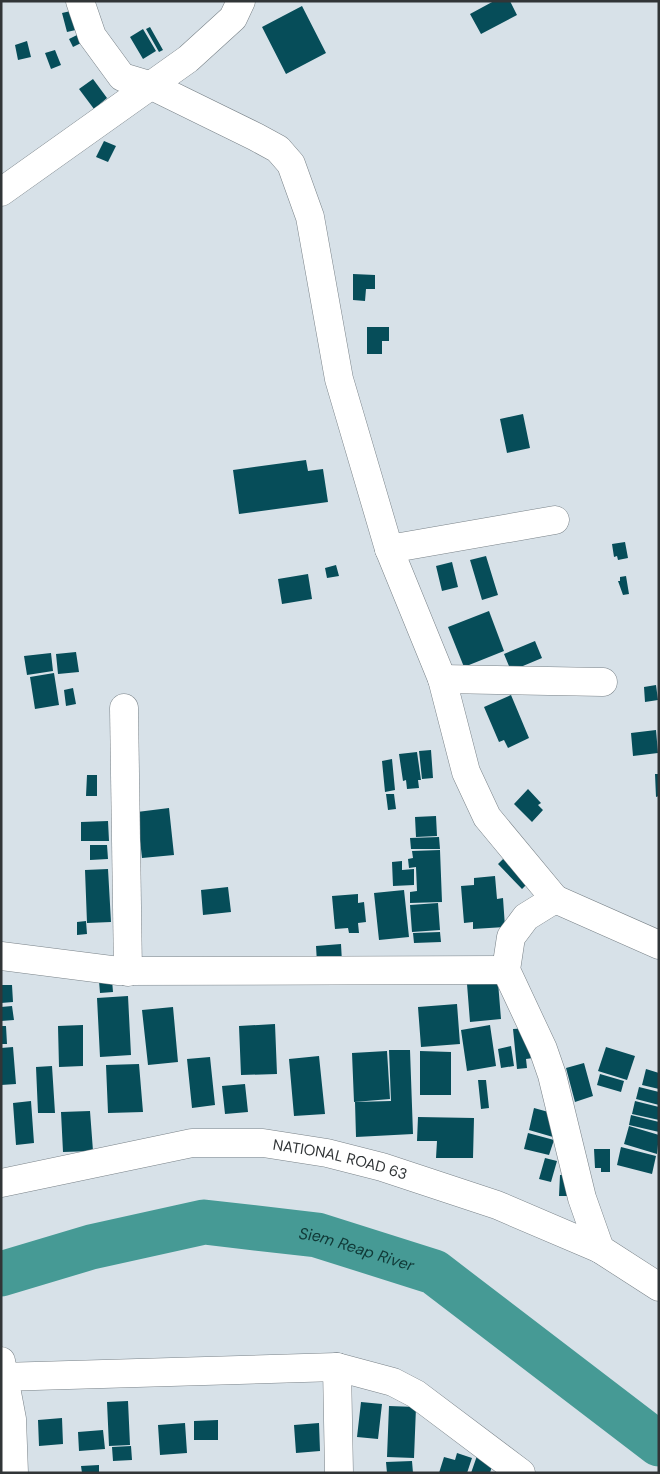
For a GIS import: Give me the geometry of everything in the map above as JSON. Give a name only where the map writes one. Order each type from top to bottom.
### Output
[{"type":"street","points":[[80,1],[92,36],[122,77],[152,86],[263,141],[278,149],[291,164],[310,216],[339,379],[389,549],[442,679],[466,772],[487,817],[555,899],[659,946]]},
{"type":"street","points":[[1,192],[188,59],[233,18],[241,1]]},
{"type":"street","points":[[389,549],[555,520]]},
{"type":"street","points":[[442,679],[603,682]]},
{"type":"street","points":[[124,708],[128,972]]},
{"type":"street","points":[[555,899],[526,917],[511,937],[506,970],[543,1049],[552,1075],[582,1198],[600,1249]]},
{"type":"street","points":[[1,956],[128,972],[506,970]]},
{"type":"street","name":"NATIONAL ROAD 63","points":[[1,1183],[192,1143],[263,1143],[327,1153],[382,1167],[497,1205],[600,1249],[659,1287]]},
{"type":"street","points":[[337,1367],[339,1473]]},
{"type":"street","points":[[14,1473],[12,1419],[2,1371],[337,1367],[393,1382],[416,1394],[521,1473]]},
{"type":"building","points":[[494,1],[510,1],[517,15],[481,34],[470,14]]},
{"type":"building","points":[[302,6],[326,53],[286,74],[262,27]]},
{"type":"building","points":[[75,10],[80,29],[67,32],[62,13]]},
{"type":"building","points":[[150,27],[163,50],[159,52],[146,29]]},
{"type":"building","points":[[143,29],[156,51],[143,59],[130,37]]},
{"type":"building","points":[[79,34],[83,42],[73,47],[69,39]]},
{"type":"building","points":[[27,41],[31,57],[18,60],[15,45]]},
{"type":"building","points":[[55,50],[61,65],[51,69],[45,53]]},
{"type":"building","points":[[93,79],[107,98],[94,109],[79,89]]},
{"type":"building","points":[[104,141],[116,146],[108,162],[96,157]]},
{"type":"building","points":[[353,274],[375,275],[375,289],[366,289],[365,301],[353,300]]},
{"type":"building","points":[[367,327],[389,327],[389,341],[382,341],[382,354],[367,354]]},
{"type":"building","points":[[523,414],[530,448],[507,453],[500,419]]},
{"type":"building","points":[[306,460],[308,471],[323,469],[328,502],[239,514],[233,470]]},
{"type":"building","points":[[625,542],[628,558],[618,560],[617,556],[614,557],[612,544]]},
{"type":"building","points":[[486,556],[498,595],[482,600],[470,560]]},
{"type":"building","points":[[452,562],[458,587],[442,591],[436,566]]},
{"type":"building","points":[[336,565],[339,576],[327,578],[325,568]]},
{"type":"building","points":[[308,574],[312,599],[282,604],[278,579]]},
{"type":"building","points":[[626,576],[629,594],[623,595],[618,581],[620,581],[620,577]]},
{"type":"building","points":[[489,611],[504,651],[464,667],[448,627]]},
{"type":"building","points":[[535,641],[542,658],[511,671],[504,654]]},
{"type":"building","points":[[76,652],[79,672],[58,674],[56,654]]},
{"type":"building","points":[[51,653],[53,671],[27,675],[24,656]]},
{"type":"building","points":[[54,673],[59,705],[35,709],[30,677]]},
{"type":"building","points":[[656,685],[658,700],[645,702],[644,687]]},
{"type":"building","points":[[73,688],[76,704],[66,706],[64,690]]},
{"type":"building","points":[[511,695],[529,738],[508,748],[504,740],[499,742],[484,707]]},
{"type":"building","points":[[656,730],[658,753],[633,756],[631,733]]},
{"type":"building","points":[[431,750],[433,778],[422,779],[419,751]]},
{"type":"building","points":[[417,752],[421,780],[418,780],[419,788],[407,789],[406,780],[403,781],[399,754]]},
{"type":"building","points":[[392,759],[395,790],[385,792],[382,761]]},
{"type":"building","points":[[655,774],[659,774],[659,796],[656,797]]},
{"type":"building","points":[[87,775],[97,775],[97,796],[86,796]]},
{"type":"building","points":[[528,789],[541,803],[538,805],[543,810],[532,822],[514,804]]},
{"type":"building","points":[[386,794],[394,794],[396,809],[388,810]]},
{"type":"building","points":[[169,808],[174,855],[142,858],[137,812]]},
{"type":"building","points":[[436,816],[437,836],[416,837],[415,817]]},
{"type":"building","points":[[108,821],[109,841],[81,841],[81,822]]},
{"type":"building","points":[[439,837],[440,849],[411,849],[410,838]]},
{"type":"building","points":[[90,845],[107,845],[108,859],[90,860]]},
{"type":"building","points":[[440,850],[442,902],[410,903],[410,892],[417,891],[416,867],[409,868],[408,859],[413,858],[412,851]]},
{"type":"building","points":[[511,851],[531,880],[522,889],[498,864]]},
{"type":"building","points":[[402,861],[402,870],[414,869],[414,885],[393,886],[392,862]]},
{"type":"building","points":[[108,869],[111,922],[87,923],[85,870]]},
{"type":"building","points":[[495,876],[497,899],[503,898],[505,927],[473,929],[473,922],[464,923],[461,886],[474,885],[474,878]]},
{"type":"building","points":[[228,887],[231,912],[203,915],[201,890]]},
{"type":"building","points":[[404,890],[409,937],[379,940],[374,893]]},
{"type":"building","points":[[358,894],[358,903],[364,902],[366,922],[358,923],[359,933],[349,933],[348,928],[335,929],[332,896]]},
{"type":"building","points":[[438,903],[440,930],[412,932],[410,905]]},
{"type":"building","points":[[86,921],[87,934],[77,935],[77,922]]},
{"type":"building","points":[[440,932],[441,942],[414,943],[413,933]]},
{"type":"building","points":[[341,944],[342,962],[317,963],[316,946]]},
{"type":"building","points":[[112,980],[113,992],[100,993],[99,981]]},
{"type":"building","points":[[498,982],[501,1019],[470,1022],[467,984]]},
{"type":"building","points":[[1,985],[12,985],[13,1002],[1,1003]]},
{"type":"building","points":[[128,996],[131,1055],[100,1057],[97,998]]},
{"type":"building","points":[[457,1004],[460,1044],[421,1047],[418,1007]]},
{"type":"building","points":[[12,1006],[14,1020],[1,1021],[1,1007]]},
{"type":"building","points":[[173,1007],[178,1062],[148,1065],[142,1010]]},
{"type":"building","points":[[275,1024],[277,1074],[241,1075],[239,1026]]},
{"type":"building","points":[[83,1025],[83,1066],[59,1067],[58,1026]]},
{"type":"building","points":[[490,1025],[496,1066],[467,1071],[461,1030]]},
{"type":"building","points":[[1,1026],[6,1026],[7,1044],[1,1044]]},
{"type":"building","points":[[530,1028],[533,1058],[526,1059],[527,1068],[517,1069],[513,1029]]},
{"type":"building","points":[[511,1046],[514,1066],[501,1068],[498,1049]]},
{"type":"building","points":[[13,1047],[16,1084],[1,1085],[1,1048]]},
{"type":"building","points":[[606,1047],[635,1056],[627,1080],[598,1071]]},
{"type":"building","points":[[389,1050],[410,1050],[413,1134],[356,1137],[355,1102],[391,1101]]},
{"type":"building","points":[[387,1051],[390,1099],[354,1102],[352,1053]]},
{"type":"building","points":[[420,1051],[451,1052],[451,1095],[420,1095]]},
{"type":"building","points":[[319,1056],[325,1114],[294,1116],[289,1059]]},
{"type":"building","points":[[210,1057],[215,1105],[192,1108],[187,1059]]},
{"type":"building","points":[[584,1063],[593,1096],[575,1102],[566,1068]]},
{"type":"building","points":[[139,1064],[143,1112],[108,1113],[106,1065]]},
{"type":"building","points":[[52,1066],[55,1113],[38,1113],[36,1067]]},
{"type":"building","points":[[646,1069],[659,1073],[659,1089],[642,1085]]},
{"type":"building","points":[[600,1074],[624,1081],[621,1092],[597,1085]]},
{"type":"building","points":[[478,1080],[486,1080],[489,1108],[481,1109]]},
{"type":"building","points":[[245,1084],[248,1112],[225,1114],[222,1086]]},
{"type":"building","points":[[639,1087],[659,1092],[659,1105],[636,1099]]},
{"type":"building","points":[[31,1101],[34,1143],[16,1145],[13,1103]]},
{"type":"building","points":[[635,1101],[659,1107],[659,1120],[632,1114]]},
{"type":"building","points":[[534,1108],[552,1113],[553,1137],[529,1130]]},
{"type":"building","points":[[90,1111],[93,1151],[63,1152],[61,1112]]},
{"type":"building","points":[[631,1115],[659,1122],[659,1132],[629,1125]]},
{"type":"building","points":[[418,1117],[474,1118],[473,1158],[436,1158],[437,1141],[417,1141]]},
{"type":"building","points":[[629,1126],[659,1135],[657,1154],[624,1144]]},
{"type":"building","points":[[528,1133],[554,1140],[549,1155],[524,1149]]},
{"type":"building","points":[[621,1147],[656,1156],[652,1174],[617,1165]]},
{"type":"building","points":[[594,1149],[610,1149],[610,1172],[601,1172],[601,1168],[595,1168]]},
{"type":"building","points":[[545,1158],[557,1161],[551,1182],[539,1179]]},
{"type":"building","points":[[560,1175],[573,1175],[572,1196],[559,1196]]},
{"type":"building","points":[[128,1401],[130,1445],[109,1446],[107,1402]]},
{"type":"building","points":[[361,1402],[382,1404],[378,1439],[357,1437]]},
{"type":"building","points":[[389,1406],[416,1407],[414,1458],[387,1457]]},
{"type":"building","points":[[62,1418],[63,1444],[39,1446],[38,1420]]},
{"type":"building","points":[[218,1420],[218,1440],[194,1440],[194,1421]]},
{"type":"building","points":[[185,1423],[187,1453],[160,1455],[158,1425]]},
{"type":"building","points":[[319,1423],[320,1451],[296,1453],[294,1425]]},
{"type":"building","points":[[103,1430],[105,1449],[79,1451],[78,1432]]},
{"type":"building","points":[[131,1446],[132,1460],[113,1461],[112,1447]]},
{"type":"building","points":[[457,1453],[472,1458],[467,1473],[439,1473],[444,1457],[455,1460]]},
{"type":"building","points":[[478,1453],[494,1459],[490,1473],[471,1473]]},
{"type":"building","points":[[412,1461],[413,1473],[387,1473],[386,1462]]},
{"type":"building","points":[[99,1465],[99,1473],[82,1473],[81,1466]]},
{"type":"waterway","name":"Siem Reap River","points":[[1,1274],[91,1247],[204,1222],[317,1235],[434,1272],[659,1444]]}]
